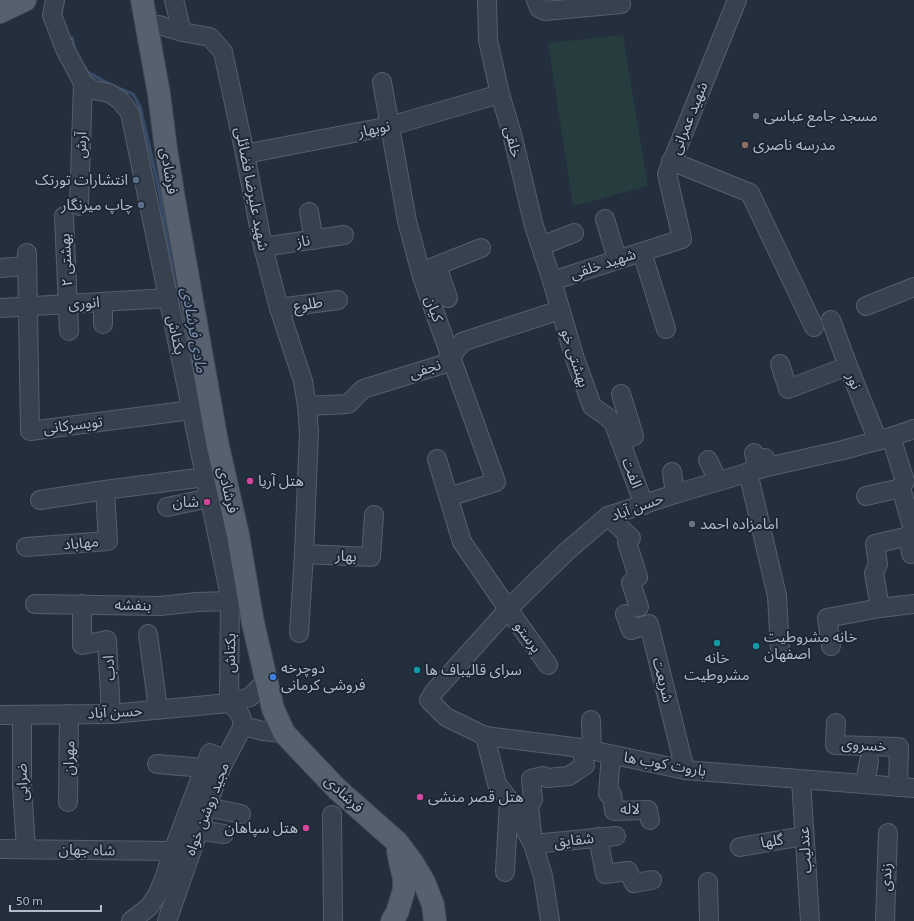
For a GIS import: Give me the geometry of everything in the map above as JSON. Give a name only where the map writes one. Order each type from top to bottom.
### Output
[{"type":"main road","points":[[0,12],[25,0]]},
{"type":"main road","name":"فرشادی","points":[[142,0],[148,27],[174,199],[217,442],[238,535],[253,623],[272,709],[284,733],[337,789],[397,842],[412,862],[424,882],[433,905],[435,921]]},
{"type":"main road","points":[[392,921],[397,913],[404,890],[404,878],[397,842]]},
{"type":"street","points":[[55,0],[52,15],[65,49],[83,83]]},
{"type":"street","points":[[174,0],[182,32]]},
{"type":"street","name":"خلقی","points":[[486,0],[488,40],[500,94],[512,134],[534,226],[552,281]]},
{"type":"street","points":[[536,0],[539,8],[545,11],[621,4]]},
{"type":"street","name":"شهید عمرانی","points":[[682,239],[667,174],[737,0]]},
{"type":"street","name":"شهید علیرضا فضائلی","points":[[148,27],[159,24],[182,32],[210,36],[223,52],[263,248],[279,308],[303,381],[307,406]]},
{"type":"street","name":"کیان","points":[[382,82],[407,220],[429,269],[452,357],[496,482],[449,497]]},
{"type":"street","name":"آرش","points":[[79,206],[83,83]]},
{"type":"street","name":"بکتاش","points":[[83,83],[93,90],[109,93],[120,100],[130,113],[230,601],[229,703]]},
{"type":"street","name":"نوبهار","points":[[245,154],[390,126],[500,94]]},
{"type":"street","points":[[672,161],[750,193],[814,327]]},
{"type":"street","points":[[309,212],[314,240]]},
{"type":"street","name":"بهشتی ۲","points":[[64,216],[69,332]]},
{"type":"street","points":[[605,219],[617,259]]},
{"type":"street","points":[[541,246],[574,233]]},
{"type":"street","name":"ناز","points":[[263,248],[344,235]]},
{"type":"street","name":"شهید خلقی","points":[[560,310],[552,281],[682,239]]},
{"type":"street","points":[[448,298],[429,269],[481,248]]},
{"type":"street","points":[[642,252],[666,329]]},
{"type":"street","points":[[0,268],[27,260],[28,306]]},
{"type":"street","points":[[866,306],[914,287]]},
{"type":"street","name":"انوری","points":[[0,308],[168,298]]},
{"type":"street","name":"طلوع","points":[[279,308],[338,300]]},
{"type":"street","points":[[103,302],[103,324]]},
{"type":"street","name":"تویسرکانی","points":[[28,306],[30,431],[191,410]]},
{"type":"street","name":"نجفی","points":[[307,406],[348,404],[363,389],[447,363],[462,342],[560,310]]},
{"type":"street","name":"بهشتی خو","points":[[560,310],[574,356],[592,406]]},
{"type":"street","name":"نور","points":[[831,320],[848,366],[905,481],[901,488],[914,533],[909,536]]},
{"type":"street","points":[[780,364],[788,389],[848,366]]},
{"type":"street","name":"الفت","points":[[620,441],[634,436],[621,394]]},
{"type":"street","points":[[298,633],[304,554],[309,432],[307,406]]},
{"type":"street","name":"الفت","points":[[592,406],[609,417],[614,424],[644,504]]},
{"type":"street","name":"حسن آباد","points":[[429,700],[433,693],[508,609],[566,552],[608,516],[748,472],[843,450],[885,439],[914,429]]},
{"type":"street","points":[[754,453],[756,462],[765,458],[767,467]]},
{"type":"street","name":"پرستو","points":[[437,459],[462,542],[548,665]]},
{"type":"street","points":[[708,460],[718,481]]},
{"type":"street","points":[[672,472],[675,494]]},
{"type":"street","points":[[748,472],[777,596],[780,649]]},
{"type":"street","points":[[40,500],[205,477]]},
{"type":"street","points":[[866,496],[901,488]]},
{"type":"street","name":"مهاباد","points":[[26,547],[108,540],[105,490]]},
{"type":"street","points":[[167,507],[210,498]]},
{"type":"street","name":"بهار","points":[[304,554],[371,556],[374,515]]},
{"type":"street","name":"شریعت","points":[[608,516],[631,538],[627,542],[638,577],[631,583],[631,630],[649,624],[685,770]]},
{"type":"street","points":[[880,608],[874,573],[878,564],[875,544],[909,536],[911,554]]},
{"type":"street","name":"بنفشه","points":[[35,604],[160,606],[197,602],[230,601]]},
{"type":"street","name":"ادب","points":[[82,604],[82,645],[107,640],[112,714]]},
{"type":"street","points":[[831,646],[827,618],[880,608],[914,604]]},
{"type":"street","points":[[148,634],[158,709]]},
{"type":"street","name":"حسن آباد","points":[[0,715],[112,714],[229,703],[250,697],[266,681]]},
{"type":"street","name":"باروت کوب ها","points":[[429,700],[446,717],[485,736],[523,736],[685,770],[906,788]]},
{"type":"street","points":[[229,703],[241,716],[244,726],[263,731],[284,733]]},
{"type":"street","name":"مهران","points":[[68,802],[69,714]]},
{"type":"street","name":"ضرابی","points":[[22,715],[22,779],[26,849]]},
{"type":"street","points":[[550,921],[543,876],[533,844],[529,805],[533,800],[531,779],[543,776],[547,778],[569,776],[585,765],[587,750],[593,736],[591,720]]},
{"type":"street","name":"خسروی","points":[[836,723],[835,744],[899,747],[906,788]]},
{"type":"street","name":"مجید روشن خواه","points":[[131,921],[149,907],[157,895],[173,851],[219,764],[244,726]]},
{"type":"street","points":[[485,736],[497,784],[509,801],[533,844]]},
{"type":"street","name":"لاله","points":[[611,755],[608,794],[612,794],[614,811],[648,810],[650,820]]},
{"type":"street","points":[[865,784],[869,761]]},
{"type":"street","points":[[157,764],[219,764]]},
{"type":"street","name":"مجید روشن خواه","points":[[167,921],[219,764]]},
{"type":"street","name":"عندلیب","points":[[801,780],[810,921]]},
{"type":"street","points":[[506,872],[509,801]]},
{"type":"street","points":[[206,807],[241,814]]},
{"type":"street","points":[[332,815],[333,921]]},
{"type":"street","points":[[198,830],[224,834]]},
{"type":"street","name":"زندی","points":[[885,921],[888,833]]},
{"type":"street","name":"شقایق","points":[[533,844],[616,836]]},
{"type":"street","name":"گلها","points":[[740,847],[804,836]]},
{"type":"street","points":[[598,837],[605,874],[628,871],[634,883],[652,880]]},
{"type":"street","name":"شاه جهان","points":[[0,849],[173,851]]},
{"type":"street","points":[[708,882],[709,921]]},
{"type":"green space","points":[[623,35],[648,186],[573,206],[548,43]]},
{"type":"waterway","name":"مادی فرشادی","points":[[72,38],[75,51]]},
{"type":"waterway","name":"مادی فرشادی","points":[[85,68],[87,72],[113,86],[133,94],[140,107],[159,190],[178,303]]},
{"type":"place","name":"مسجد جامع عباسی","points":[[756,116]]},
{"type":"place","name":"مدرسه ناصری","points":[[745,145]]},
{"type":"place","name":"انتشارات تورتک","points":[[136,180]]},
{"type":"place","name":"چاپ میرنگار","points":[[141,205]]},
{"type":"place","name":"هتل آریا","points":[[250,481]]},
{"type":"place","name":"شان","points":[[207,502]]},
{"type":"place","name":"امامزاده احمد","points":[[692,524]]},
{"type":"place","name":"خانه مشروطیت","points":[[717,643]]},
{"type":"place","name":"خانه مشروطیت اصفهان","points":[[756,646]]},
{"type":"place","name":"سرای قالیباف ها","points":[[417,670]]},
{"type":"place","name":"دوچرخه فروشی کرمانی","points":[[273,677]]},
{"type":"place","name":"هتل قصر منشی","points":[[420,797]]},
{"type":"place","name":"هتل سپاهان","points":[[306,828]]}]
